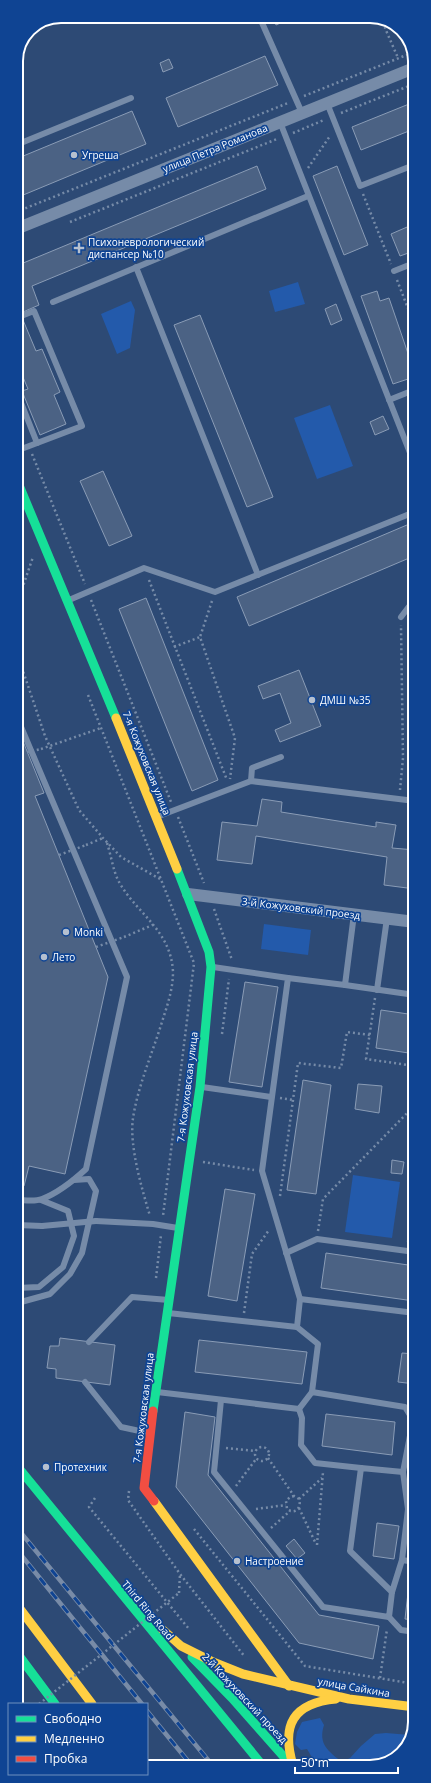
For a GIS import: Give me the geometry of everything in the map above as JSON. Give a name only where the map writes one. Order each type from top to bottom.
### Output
[{"type":"street","name":"улица Петра Романова","points":[[23,226],[408,70]]},
{"type":"street","name":"7-я Кожуховская улица","points":[[23,495],[188,894],[209,952],[211,967],[200,1087],[167,1312],[144,1488],[289,1686]]},
{"type":"street","name":"3-й Кожуховский проезд","points":[[188,894],[408,921]]},
{"type":"street","name":"Third Ring Road","points":[[23,1474],[258,1760]]},
{"type":"street","points":[[115,1587],[181,1646]]},
{"type":"street","points":[[23,1614],[91,1703]]},
{"type":"street","name":"улица Сайкина","points":[[181,1646],[213,1662],[243,1674],[349,1699],[408,1707]]},
{"type":"street","name":"2-й Кожуховский проезд","points":[[181,1646],[232,1698],[288,1760]]},
{"type":"street","points":[[23,1661],[54,1703]]},
{"type":"street","points":[[291,1760],[287,1745],[288,1733],[291,1722],[296,1714],[314,1703],[328,1699],[349,1699]]},
{"type":"lane","points":[[262,23],[302,113]]},
{"type":"lane","points":[[23,142],[131,98]]},
{"type":"lane","points":[[327,103],[360,186],[408,167]]},
{"type":"lane","points":[[280,122],[408,448]]},
{"type":"lane","points":[[53,302],[308,196]]},
{"type":"lane","points":[[394,271],[408,265]]},
{"type":"lane","points":[[136,267],[258,575]]},
{"type":"lane","points":[[23,315],[34,311],[82,426],[23,448]]},
{"type":"lane","points":[[389,400],[408,392]]},
{"type":"lane","points":[[23,408],[37,443]]},
{"type":"lane","points":[[68,601],[144,568],[215,592],[408,515]]},
{"type":"lane","points":[[401,617],[408,608]]},
{"type":"lane","points":[[23,731],[126,977],[86,1169],[74,1180],[40,1200]]},
{"type":"lane","points":[[251,781],[252,768],[281,757]]},
{"type":"lane","points":[[157,817],[251,781],[408,801]]},
{"type":"lane","points":[[345,985],[354,914]]},
{"type":"lane","points":[[376,990],[387,918]]},
{"type":"lane","points":[[211,967],[408,994]]},
{"type":"lane","points":[[288,978],[262,1171],[300,1299],[297,1327]]},
{"type":"lane","points":[[200,1087],[271,1097]]},
{"type":"lane","points":[[23,1301],[50,1294],[70,1274],[82,1253],[96,1191],[89,1179],[74,1180]]},
{"type":"lane","points":[[23,1200],[40,1200],[68,1211],[74,1236],[63,1267],[39,1287],[23,1288]]},
{"type":"lane","points":[[23,1225],[42,1226],[96,1221],[162,1225],[179,1228]]},
{"type":"lane","points":[[286,1253],[317,1239],[407,1251]]},
{"type":"lane","points":[[90,1342],[132,1297],[169,1300]]},
{"type":"lane","points":[[300,1299],[408,1312]]},
{"type":"lane","points":[[167,1312],[297,1327],[318,1344],[312,1392],[299,1409]]},
{"type":"lane","points":[[85,1382],[121,1427],[150,1434]]},
{"type":"lane","points":[[156,1392],[299,1409]]},
{"type":"lane","points":[[312,1392],[405,1407],[408,1411]]},
{"type":"lane","points":[[222,1400],[214,1472],[231,1494],[323,1607],[389,1617],[401,1630],[408,1631]]},
{"type":"lane","points":[[299,1409],[302,1418],[301,1445],[315,1463],[403,1472]]},
{"type":"lane","points":[[408,1448],[403,1472],[408,1493]]},
{"type":"lane","points":[[361,1468],[350,1551],[392,1592]]},
{"type":"lane","points":[[389,1617],[392,1592],[402,1560],[408,1530]]},
{"type":"lane","points":[[402,1560],[408,1561]]},
{"type":"path","points":[[386,27],[385,28],[398,58]]},
{"type":"path","points":[[23,209],[407,55]]},
{"type":"path","points":[[67,224],[408,86]]},
{"type":"path","points":[[301,178],[336,128]]},
{"type":"path","points":[[360,186],[408,308]]},
{"type":"path","points":[[23,241],[31,238]]},
{"type":"path","points":[[29,446],[210,897],[232,960],[221,1037]]},
{"type":"path","points":[[23,586],[33,555],[36,563]]},
{"type":"path","points":[[144,568],[230,788]]},
{"type":"path","points":[[215,592],[200,637],[235,738],[230,788]]},
{"type":"path","points":[[399,800],[403,758],[401,617]]},
{"type":"path","points":[[174,647],[200,637]]},
{"type":"path","points":[[23,671],[45,736],[79,810],[102,838],[121,857],[160,879]]},
{"type":"path","points":[[87,692],[194,963],[153,1298]]},
{"type":"path","points":[[27,752],[41,749],[101,728]]},
{"type":"path","points":[[59,855],[102,838]]},
{"type":"path","points":[[107,843],[118,880],[131,898],[155,924],[168,949],[173,972],[171,996],[133,1119],[134,1152],[140,1184]]},
{"type":"path","points":[[96,947],[155,924]]},
{"type":"path","points":[[376,990],[366,1059],[408,1065]]},
{"type":"path","points":[[243,1321],[252,1254],[277,1218],[298,1063],[341,1068],[347,1032],[370,1035]]},
{"type":"path","points":[[317,1239],[323,1199],[408,1112]]},
{"type":"path","points":[[202,1168],[204,1155]]},
{"type":"path","points":[[203,1162],[262,1171]]},
{"type":"path","points":[[407,1251],[408,1244]]},
{"type":"path","points":[[216,1446],[255,1451],[259,1447],[268,1449],[270,1454],[268,1458],[264,1461],[256,1459]]},
{"type":"path","points":[[231,1494],[256,1459],[255,1451]]},
{"type":"path","points":[[268,1458],[294,1496],[299,1499]]},
{"type":"path","points":[[323,1478],[317,1545],[299,1508],[299,1499],[323,1478]]},
{"type":"path","points":[[130,1485],[128,1500],[180,1574],[249,1663]]},
{"type":"path","points":[[290,1511],[286,1505],[286,1501],[290,1497],[294,1496]]},
{"type":"path","points":[[95,1498],[89,1507],[188,1630],[195,1634]]},
{"type":"path","points":[[244,1510],[286,1505]]},
{"type":"path","points":[[264,1534],[290,1511],[296,1511],[299,1508]]},
{"type":"path","points":[[192,1525],[305,1666],[408,1683]]},
{"type":"path","points":[[40,1703],[179,1593],[180,1574]]},
{"type":"path","points":[[380,1678],[389,1617]]},
{"type":"shaded area","points":[[298,282],[305,304],[275,312],[269,291]]},
{"type":"shaded area","points":[[131,301],[135,310],[130,348],[117,354],[101,314]]},
{"type":"shaded area","points":[[330,405],[353,466],[317,479],[294,418]]},
{"type":"shaded area","points":[[264,924],[311,930],[308,955],[261,949]]},
{"type":"shaded area","points":[[353,1175],[400,1182],[392,1238],[345,1232]]},
{"type":"shaded area","points":[[320,1718],[324,1725],[322,1732],[323,1742],[332,1754],[340,1760],[313,1760],[307,1749],[301,1750],[295,1744],[297,1732],[302,1722]]},
{"type":"shaded area","points":[[386,1733],[406,1735],[400,1745],[391,1754],[370,1760],[346,1760],[375,1734]]},
{"type":"building","points":[[265,56],[278,85],[178,127],[166,98]]},
{"type":"building","points":[[169,59],[173,68],[163,72],[160,63]]},
{"type":"building","points":[[408,104],[408,131],[361,150],[352,127]]},
{"type":"building","name":"Угреша","points":[[132,111],[146,144],[23,195],[23,156]]},
{"type":"building","points":[[257,166],[266,189],[32,286],[39,305],[23,312],[23,263]]},
{"type":"building","points":[[337,166],[368,245],[344,255],[313,176]]},
{"type":"building","points":[[408,227],[408,253],[400,256],[391,234]]},
{"type":"building","points":[[377,291],[380,301],[389,298],[408,353],[408,379],[393,384],[361,296]]},
{"type":"building","points":[[336,304],[342,320],[331,325],[325,309]]},
{"type":"building","points":[[200,315],[273,497],[247,507],[174,325]]},
{"type":"building","points":[[23,320],[36,351],[42,349],[60,392],[54,395],[66,424],[40,435],[23,393],[23,391],[28,389],[23,377]]},
{"type":"building","points":[[383,416],[389,429],[375,435],[370,422]]},
{"type":"building","points":[[103,471],[132,536],[109,546],[80,481]]},
{"type":"building","points":[[408,525],[408,559],[249,626],[237,597]]},
{"type":"building","points":[[146,598],[218,780],[192,791],[119,609]]},
{"type":"building","points":[[299,670],[321,726],[280,742],[275,730],[291,723],[280,693],[263,699],[258,686]]},
{"type":"building","points":[[23,741],[44,793],[35,796],[108,977],[65,1174],[29,1166],[24,1186]]},
{"type":"building","points":[[262,799],[282,802],[281,812],[376,827],[376,822],[396,825],[392,848],[408,849],[408,888],[384,885],[387,857],[256,836],[252,864],[217,860],[222,822],[257,826]]},
{"type":"building","points":[[245,982],[278,987],[262,1087],[229,1082]]},
{"type":"building","points":[[381,1010],[408,1014],[408,1053],[376,1048]]},
{"type":"building","points":[[303,1080],[331,1085],[316,1194],[287,1190]]},
{"type":"building","points":[[358,1084],[382,1086],[379,1113],[355,1109]]},
{"type":"building","points":[[392,1160],[404,1162],[402,1174],[391,1173]]},
{"type":"building","points":[[225,1189],[255,1194],[237,1301],[208,1296]]},
{"type":"building","points":[[326,1253],[408,1265],[408,1300],[321,1288]]},
{"type":"building","points":[[60,1338],[115,1345],[110,1385],[56,1378],[56,1369],[47,1368],[50,1346],[59,1346]]},
{"type":"building","points":[[199,1340],[307,1352],[302,1384],[195,1372]]},
{"type":"building","points":[[402,1353],[408,1353],[408,1383],[398,1382]]},
{"type":"building","points":[[185,1412],[215,1417],[208,1475],[319,1615],[379,1626],[373,1659],[299,1643],[176,1487]]},
{"type":"building","points":[[326,1414],[395,1422],[392,1455],[322,1446]]},
{"type":"building","points":[[377,1523],[399,1526],[394,1559],[373,1556]]},
{"type":"building","points":[[294,1539],[305,1553],[297,1559],[286,1546]]},
{"type":"building","points":[[408,1593],[408,1619],[405,1619]]},
{"type":"railway","points":[[23,1535],[208,1760]]},
{"type":"railway","points":[[23,1557],[141,1703]]},
{"type":"railway","points":[[148,1712],[187,1760]]},
{"type":"traffic: fast","points":[[23,495],[116,718]]},
{"type":"traffic: fast","points":[[153,1411],[200,1087],[211,967],[209,952],[177,869]]},
{"type":"traffic: fast","points":[[23,1473],[258,1760]]},
{"type":"traffic: fast","points":[[192,1657],[232,1698],[287,1760]]},
{"type":"traffic: fast","points":[[23,1661],[54,1703]]},
{"type":"traffic: slow","points":[[116,718],[177,869]]},
{"type":"traffic: slow","points":[[154,1501],[289,1686]]},
{"type":"traffic: slow","points":[[23,1613],[91,1703]]},
{"type":"traffic: slow","points":[[162,1629],[181,1646],[213,1662],[243,1674],[349,1699],[408,1706]]},
{"type":"traffic: slow","points":[[292,1760],[289,1738],[290,1728],[294,1718],[300,1711],[309,1705],[321,1701],[336,1699]]},
{"type":"traffic: jam","points":[[153,1411],[144,1488],[154,1501]]},
{"type":"place","name":"Угреша","points":[[74,155]]},
{"type":"place","name":"Психоневрологический диспансер №10","points":[[79,248]]},
{"type":"place","name":"ДМШ №35","points":[[312,700]]},
{"type":"place","name":"Monki","points":[[66,932]]},
{"type":"place","name":"Лето","points":[[44,957]]},
{"type":"place","name":"Протехник","points":[[46,1467]]},
{"type":"place","name":"Настроение","points":[[237,1561]]}]
